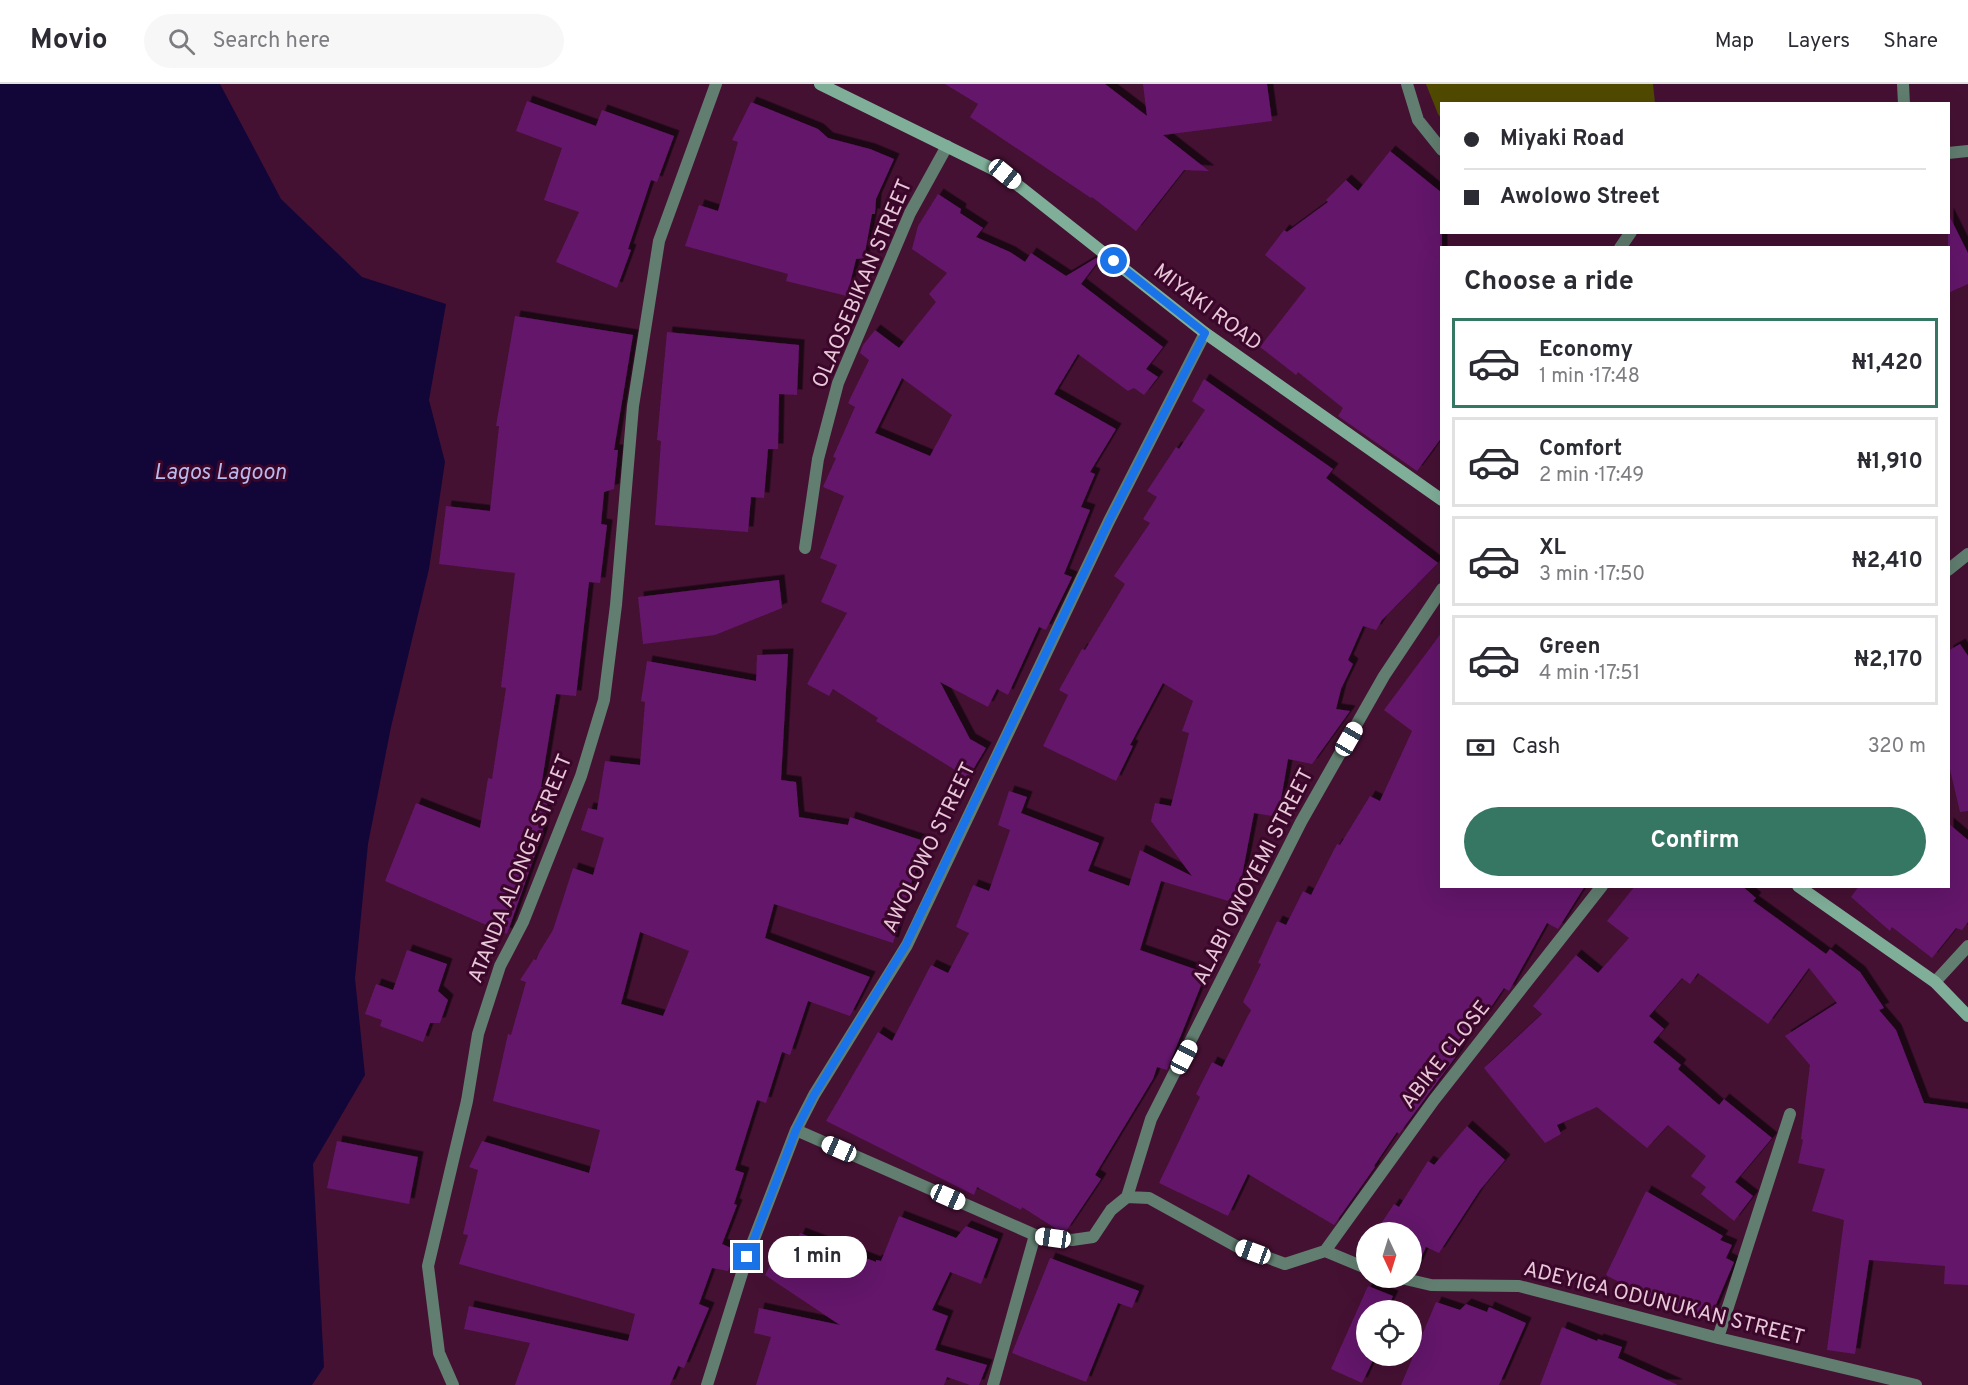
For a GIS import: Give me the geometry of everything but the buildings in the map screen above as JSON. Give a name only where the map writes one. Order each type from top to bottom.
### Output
[{"type":"street","name":"ATANDA ALONGE STREET","points":[[453,1385],[439,1353],[428,1266],[467,1101],[478,1034],[500,966],[523,922],[581,776],[604,700],[616,605],[633,406],[659,241],[716,84]]},
{"type":"street","name":"MIYAKI ROAD","points":[[820,84],[1005,174],[1205,333],[1440,497]]},
{"type":"street","points":[[1407,84],[1418,120],[1440,148]]},
{"type":"street","points":[[1903,84],[1904,102]]},
{"type":"street","name":"OLAOSEBIKAN STREET","points":[[805,548],[818,459],[838,383],[910,213],[947,146]]},
{"type":"street","points":[[1950,153],[1968,151]]},
{"type":"street","name":"AWOLOWO STREET","points":[[707,1385],[747,1257],[796,1130],[814,1095],[906,945],[1109,521],[1205,333]]},
{"type":"street","points":[[1950,568],[1968,554]]},
{"type":"street","name":"ALABI OWOYEMI STREET","points":[[1127,1197],[1151,1119],[1301,822],[1384,676],[1440,592]]},
{"type":"street","name":"ABIKE CLOSE","points":[[1325,1251],[1434,1101],[1600,888]]},
{"type":"street","points":[[1801,888],[1935,982],[1968,1016]]},
{"type":"street","points":[[1935,982],[1968,946]]},
{"type":"street","points":[[1718,1338],[1790,1114]]},
{"type":"street","points":[[796,1130],[1035,1235],[1072,1240],[1093,1237],[1111,1210],[1127,1197],[1149,1198],[1236,1246],[1285,1264],[1325,1251],[1356,1264]]},
{"type":"street","points":[[993,1385],[1035,1235]]},
{"type":"street","name":"ADEYIGA ODUNUKAN STREET","points":[[1422,1283],[1431,1285],[1519,1286],[1718,1338],[1916,1385]]},
{"type":"shaded area","points":[[1426,84],[1653,84],[1655,102],[1440,102],[1440,117]]},
{"type":"water","name":"Lagos Lagoon","points":[[0,84],[220,84],[281,199],[362,277],[446,304],[429,400],[445,462],[429,569],[391,727],[368,844],[355,978],[365,1075],[313,1164],[324,1367],[312,1385],[0,1385]]},
{"type":"route","points":[[747,1257],[796,1130],[814,1095],[906,945],[1109,521],[1205,333],[1114,261]]}]
